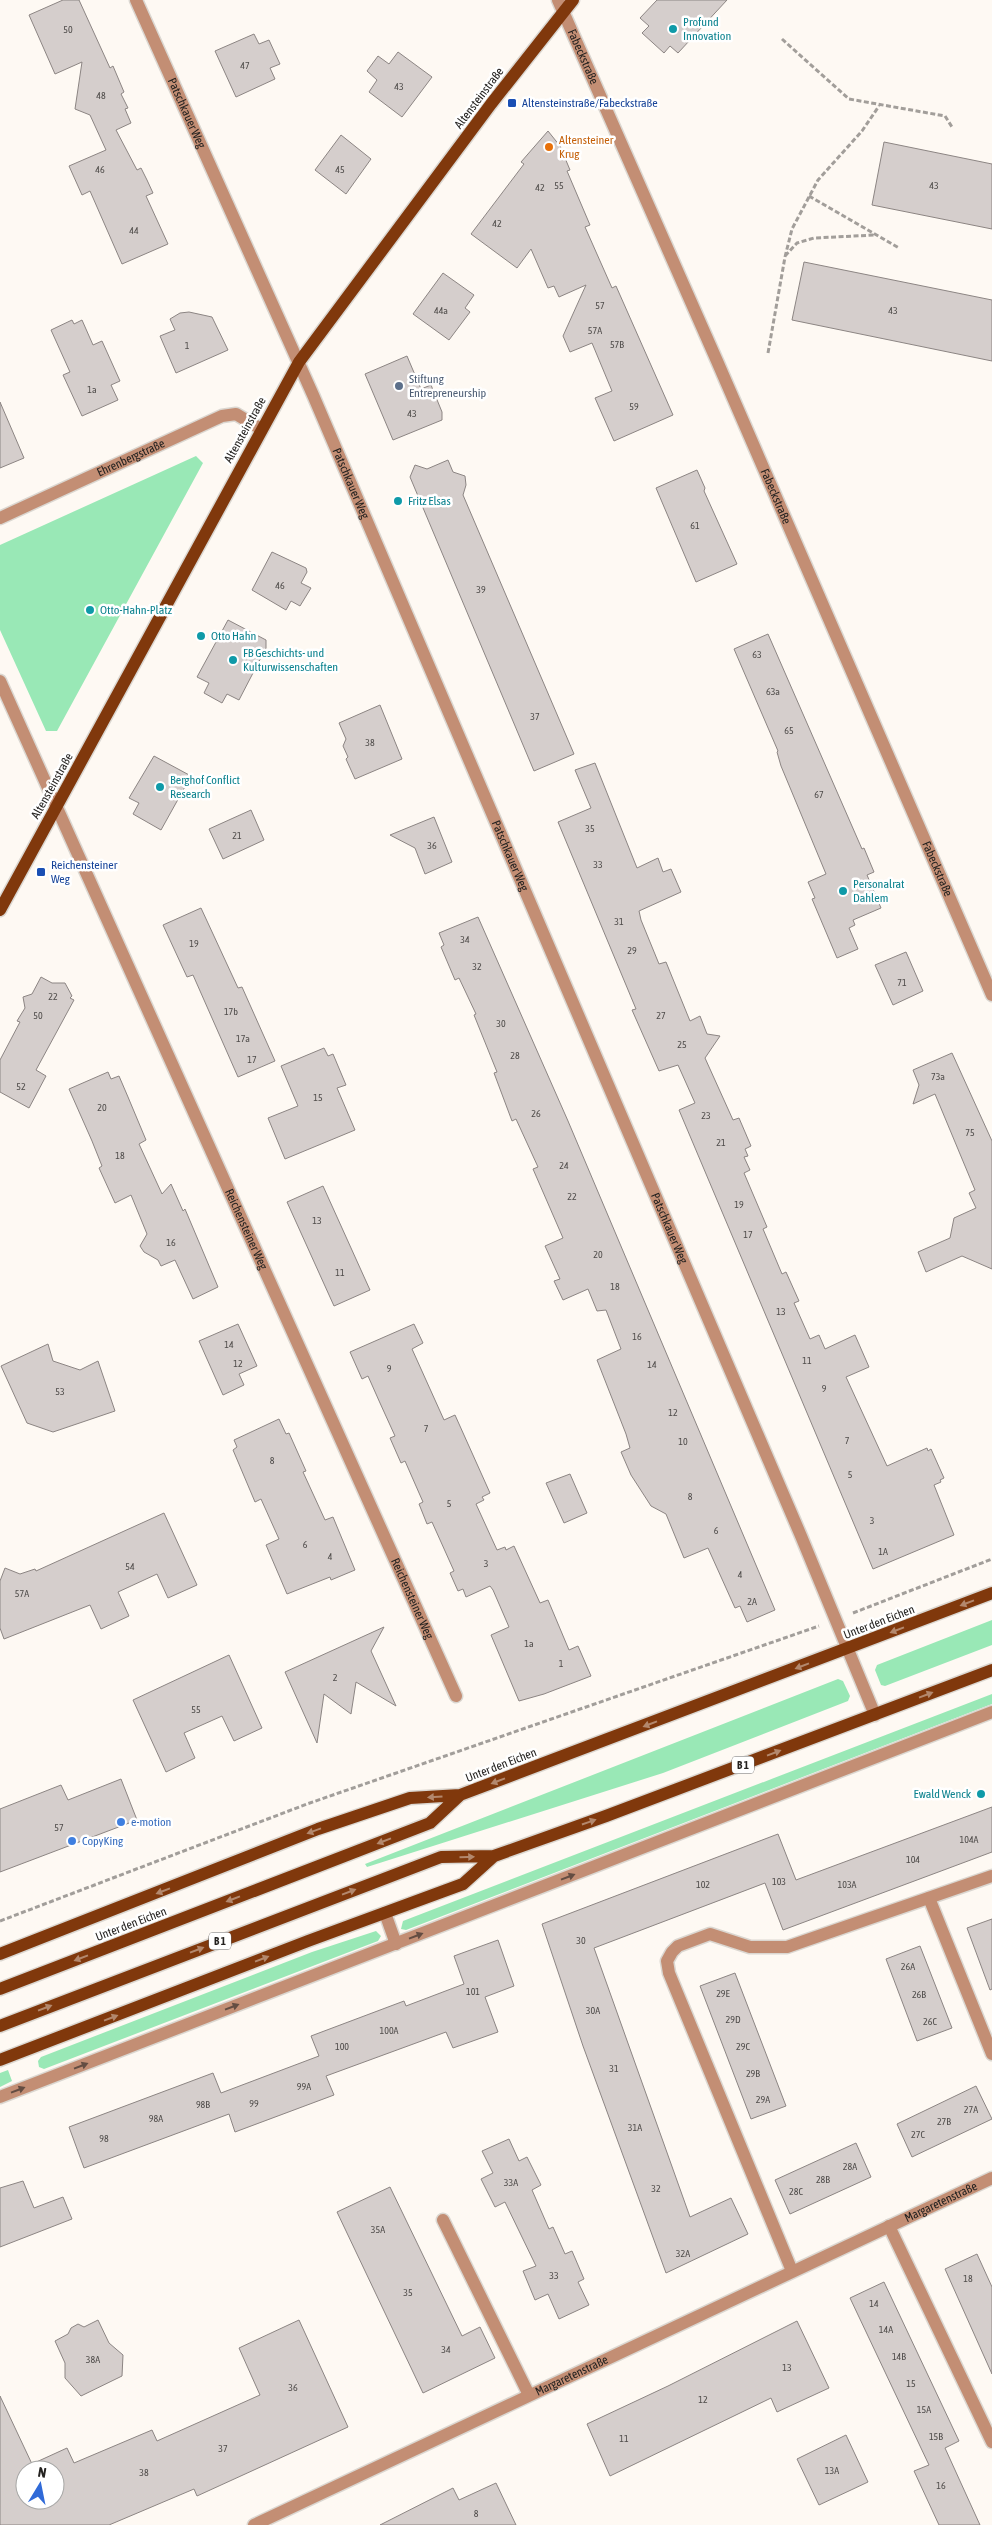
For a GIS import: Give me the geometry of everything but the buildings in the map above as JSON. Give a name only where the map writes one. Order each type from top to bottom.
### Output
[{"type":"main road","name":"Altensteinstraße","points":[[0,910],[298,362],[491,104],[561,6],[573,0]]},
{"type":"main road","name":"Unter den Eichen","points":[[0,1989],[430,1823],[460,1795],[992,1594]]},
{"type":"main road","name":"B 1","points":[[0,2026],[441,1857],[494,1856],[606,1816],[992,1670]]},
{"type":"main road","points":[[0,1954],[318,1829],[410,1798],[460,1795]]},
{"type":"main road","points":[[0,2060],[463,1884],[494,1856]]},
{"type":"street","name":"Patschkauer Weg","points":[[136,0],[298,362],[875,1715]]},
{"type":"street","name":"Fabeckstraße","points":[[561,6],[992,995]]},
{"type":"street","name":"Ehrenbergstraße","points":[[0,518],[222,416],[236,414],[261,429]]},
{"type":"street","name":"Reichensteiner Weg","points":[[0,681],[456,1696]]},
{"type":"street","points":[[0,2097],[992,1712]]},
{"type":"street","points":[[792,2271],[669,1973],[667,1961],[670,1955],[678,1946],[710,1934],[750,1947],[787,1947],[992,1876]]},
{"type":"street","points":[[929,1898],[992,2054]]},
{"type":"street","points":[[385,1913],[396,1944]]},
{"type":"street","name":"Margaretenstraße","points":[[254,2525],[992,2178]]},
{"type":"street","points":[[444,2220],[529,2395]]},
{"type":"street","name":"Margaretenstraße","points":[[889,2226],[992,2442]]},
{"type":"path","points":[[782,39],[849,99],[879,106],[945,116],[952,127]]},
{"type":"path","points":[[768,353],[785,257],[792,230],[818,180],[862,131],[879,106]]},
{"type":"path","points":[[808,196],[899,248]]},
{"type":"path","points":[[785,257],[796,243],[814,238],[877,235]]},
{"type":"path","points":[[874,1605],[992,1559]]},
{"type":"path","points":[[0,1921],[307,1804],[796,1635]]},
{"type":"green space","points":[[196,456],[203,463],[57,731],[46,731],[0,630],[0,545]]},
{"type":"green space","points":[[992,1620],[992,1645],[885,1686],[881,1685],[875,1670],[877,1665]]},
{"type":"green space","points":[[838,1679],[843,1681],[850,1696],[848,1701],[663,1773],[367,1867],[365,1864]]},
{"type":"green space","points":[[992,1694],[992,1704],[406,1930],[401,1929],[403,1921]]},
{"type":"green space","points":[[376,1931],[381,1936],[378,1941],[44,2069],[39,2067],[38,2061],[41,2057],[312,1952]]},
{"type":"green space","points":[[8,2070],[12,2081],[0,2087],[0,2073]]},
{"type":"place","name":"Profund Innovation","points":[[673,29]]},
{"type":"place","name":"Altensteinstraße/Fabeckstraße","points":[[512,103]]},
{"type":"place","name":"Altensteiner Krug","points":[[549,147]]},
{"type":"place","name":"Stiftung Entrepreneurship","points":[[399,386]]},
{"type":"place","name":"Fritz Elsas","points":[[398,501]]},
{"type":"place","name":"Otto-Hahn-Platz","points":[[90,610]]},
{"type":"place","name":"Otto Hahn","points":[[201,636]]},
{"type":"place","name":"FB Geschichts- und Kulturwissenschaften","points":[[233,660]]},
{"type":"place","name":"Berghof Conflict Research","points":[[160,787]]},
{"type":"place","name":"Reichensteiner Weg","points":[[41,872]]},
{"type":"place","name":"Personalrat Dahlem","points":[[843,891]]},
{"type":"place","name":"Ewald Wenck","points":[[981,1794]]},
{"type":"place","name":"e-motion","points":[[121,1822]]},
{"type":"place","name":"CopyKing","points":[[72,1841]]}]
